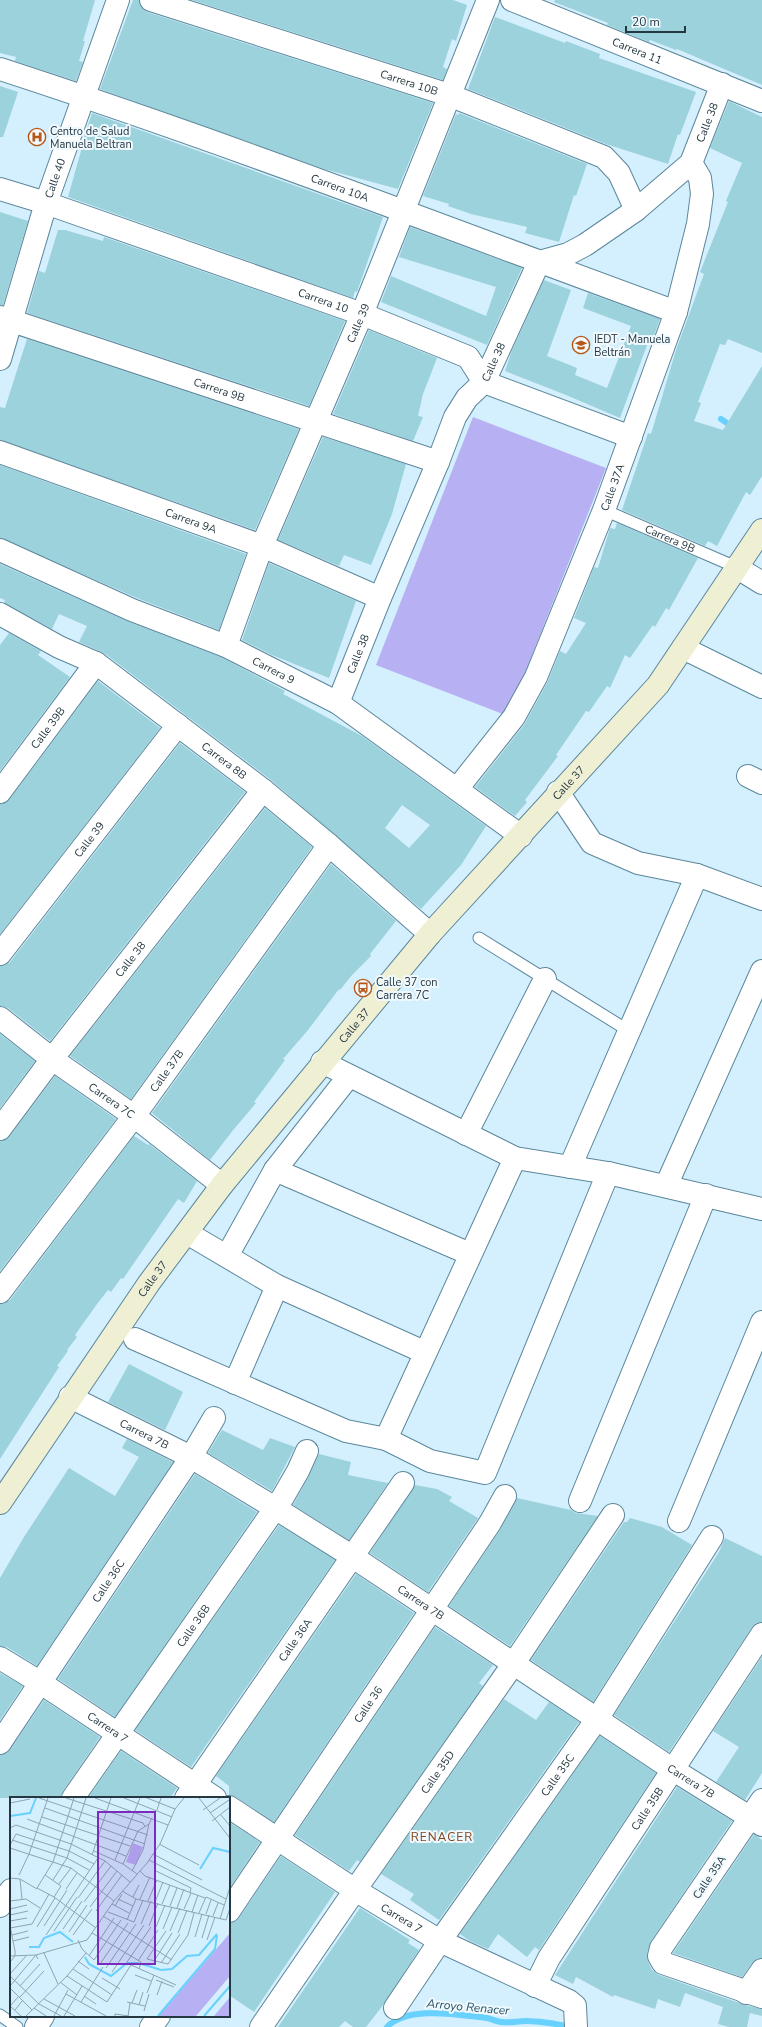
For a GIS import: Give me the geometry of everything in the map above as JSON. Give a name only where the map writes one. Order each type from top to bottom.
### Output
[{"type":"main road","name":"Calle 37","points":[[0,1503],[70,1397],[149,1283],[222,1185],[322,1062],[430,934],[658,684],[762,530]]},
{"type":"street","name":"Calle 40","points":[[0,359],[6,318],[118,0]]},
{"type":"street","name":"Carrera 10B","points":[[151,0],[449,95],[604,157],[619,173],[636,210]]},
{"type":"street","name":"Calle 39","points":[[226,646],[262,546],[362,314],[488,0]]},
{"type":"street","name":"Carrera 11","points":[[512,0],[762,101]]},
{"type":"street","name":"Carrera 10A","points":[[0,70],[84,97],[404,210],[539,262],[676,312]]},
{"type":"street","name":"Calle 38","points":[[338,703],[380,598],[438,462],[455,417],[467,398],[484,382],[539,262],[568,254],[579,248],[636,210],[690,163],[722,84]]},
{"type":"street","name":"Calle 37A","points":[[457,789],[514,717],[536,677],[604,510],[676,312],[698,224],[702,194],[700,178],[690,163]]},
{"type":"street","name":"Carrera 10","points":[[0,189],[46,203],[362,314],[468,357],[484,382]]},
{"type":"street","name":"Carrera 9B","points":[[6,318],[438,462]]},
{"type":"street","points":[[484,382],[631,437]]},
{"type":"street","name":"Carrera 9A","points":[[0,452],[262,546],[380,598]]},
{"type":"street","name":"Carrera 9","points":[[0,550],[132,610],[226,646],[338,703],[521,836]]},
{"type":"street","points":[[736,567],[762,583]]},
{"type":"street","name":"Carrera 8B","points":[[0,615],[59,647],[96,663],[263,790],[329,845],[430,934]]},
{"type":"street","points":[[682,648],[762,687]]},
{"type":"street","name":"Calle 39B","points":[[0,792],[96,663]]},
{"type":"street","name":"Calle 39","points":[[0,954],[178,725]]},
{"type":"street","name":"Calle 38","points":[[0,1129],[52,1059],[263,790]]},
{"type":"street","points":[[558,792],[592,842],[638,863],[697,875],[762,899]]},
{"type":"street","name":"Calle 37B","points":[[0,1292],[134,1116],[329,845]]},
{"type":"street","points":[[570,1167],[697,875]]},
{"type":"street","points":[[666,1186],[762,971]]},
{"type":"street","points":[[466,1134],[545,979]]},
{"type":"street","name":"Carrera 7C","points":[[0,1018],[52,1059],[134,1116],[222,1185]]},
{"type":"street","points":[[322,1062],[514,1158],[608,1173],[762,1208]]},
{"type":"street","points":[[227,1256],[275,1170],[349,1076]]},
{"type":"street","points":[[386,1439],[424,1352],[514,1158]]},
{"type":"street","points":[[275,1170],[470,1254]]},
{"type":"street","points":[[135,1339],[346,1431],[386,1439],[430,1460],[485,1472],[608,1173]]},
{"type":"street","points":[[580,1501],[706,1196]]},
{"type":"street","points":[[186,1233],[277,1286],[424,1352]]},
{"type":"street","points":[[235,1383],[277,1286]]},
{"type":"street","points":[[679,1521],[762,1322]]},
{"type":"street","name":"Carrera 7B","points":[[70,1397],[191,1457],[275,1508],[353,1557],[672,1769],[756,1822]]},
{"type":"street","name":"Calle 36C","points":[[0,1743],[191,1457],[214,1418]]},
{"type":"street","name":"Calle 36B","points":[[74,1797],[116,1733],[275,1508],[298,1471],[307,1451]]},
{"type":"street","name":"Calle 36A","points":[[191,1792],[403,1483]]},
{"type":"street","name":"Calle 36","points":[[230,1909],[490,1524],[505,1496]]},
{"type":"street","name":"Calle 35D","points":[[261,2027],[354,1890],[514,1663],[613,1515]]},
{"type":"street","name":"Calle 35C","points":[[395,2008],[440,1941],[597,1719],[712,1537]]},
{"type":"street","name":"Calle 35B","points":[[535,1986],[549,1958],[762,1634]]},
{"type":"street","name":"Carrera 7","points":[[0,1658],[41,1683],[116,1733],[191,1792],[210,1797]]},
{"type":"street","name":"Calle 35A","points":[[754,1995],[663,1963],[659,1956],[661,1948],[756,1822],[762,1800]]},
{"type":"street","name":"Carrera 7","points":[[230,1808],[354,1890],[440,1941],[569,2001],[575,2006],[576,2021]]},
{"type":"street","points":[[0,1906],[10,1891]]},
{"type":"street","points":[[754,1995],[762,1970]]},
{"type":"street","points":[[36,2027],[42,2017]]},
{"type":"street","points":[[151,2027],[157,2017]]},
{"type":"lane","name":"Carrera 9B","points":[[604,510],[736,567]]},
{"type":"lane","points":[[479,938],[629,1031]]},
{"type":"lane","points":[[0,2015],[17,2027]]},
{"type":"shaded area","points":[[473,417],[606,468],[508,716],[376,665]]},
{"type":"building","points":[[0,0],[95,0],[83,41],[85,41],[79,61],[83,62],[76,81],[15,61],[16,57],[0,53]]},
{"type":"building","points":[[133,0],[139,0],[142,8],[147,12],[433,103],[398,189],[324,169],[100,89]]},
{"type":"building","points":[[192,0],[453,0],[467,5],[456,41],[452,39],[443,67],[447,69],[443,80]]},
{"type":"building","points":[[555,0],[762,0],[762,85],[677,49],[676,50],[650,40],[649,42],[607,25],[608,23],[554,2]]},
{"type":"building","points":[[495,17],[565,43],[566,41],[600,54],[599,58],[696,92],[680,135],[678,134],[668,164],[606,144],[468,89]]},
{"type":"building","points":[[0,86],[18,92],[3,137],[0,137]]},
{"type":"building","points":[[729,101],[762,117],[762,353],[728,339],[725,345],[720,344],[698,402],[701,403],[694,421],[723,430],[762,366],[762,476],[750,495],[746,492],[717,546],[708,541],[705,546],[622,510],[648,433],[651,434],[676,350],[704,274],[700,272],[728,202],[726,201],[742,163],[710,148]]},
{"type":"building","points":[[92,113],[383,217],[357,292],[355,291],[353,298],[68,197],[81,151],[80,149]]},
{"type":"building","points":[[459,113],[587,164],[576,196],[574,195],[559,242],[525,233],[527,227],[471,214],[448,206],[449,204],[423,196],[456,114],[458,115]]},
{"type":"building","points":[[0,212],[28,221],[3,305],[0,305]]},
{"type":"building","points":[[410,227],[522,268],[487,345],[381,302],[391,276],[486,316],[496,287],[399,257]]},
{"type":"building","points":[[58,230],[65,230],[103,241],[104,237],[345,321],[309,406],[27,313],[39,271],[45,273]]},
{"type":"building","points":[[544,280],[571,290],[547,356],[577,368],[575,375],[607,388],[631,326],[583,308],[588,293],[660,319],[652,341],[649,340],[620,418],[505,371],[511,353]]},
{"type":"building","points":[[369,330],[437,358],[423,394],[418,416],[423,417],[413,441],[333,414]]},
{"type":"building","points":[[27,339],[299,429],[255,530],[0,440],[0,407],[5,408]]},
{"type":"building","points":[[323,437],[406,464],[392,514],[371,565],[344,555],[339,566],[278,540]]},
{"type":"building","points":[[0,465],[246,554],[219,630],[137,598],[0,538]]},
{"type":"building","points":[[617,523],[698,558],[669,610],[666,608],[655,627],[653,625],[630,658],[625,655],[610,688],[607,686],[589,712],[586,711],[556,755],[558,756],[525,800],[527,802],[515,816],[475,787],[524,725],[547,683],[560,651],[566,654],[586,623],[574,618],[594,567],[598,568],[610,528],[615,529]]},
{"type":"building","points":[[269,563],[356,601],[329,678],[272,655],[242,640]]},
{"type":"building","points":[[0,564],[127,621],[221,657],[285,691],[283,694],[362,736],[486,826],[461,865],[421,909],[271,780],[104,653],[79,642],[87,626],[59,614],[52,629],[4,603],[5,600],[0,598]],"holes":[[[402,805],[430,825],[409,848],[385,828]]]},
{"type":"building","points":[[9,633],[41,651],[38,655],[70,677],[0,771],[0,645]]},
{"type":"building","points":[[98,681],[160,728],[0,934],[0,804],[10,799]]},
{"type":"building","points":[[180,743],[245,792],[50,1041],[8,1008],[0,1006],[0,966],[10,962]]},
{"type":"building","points":[[265,808],[312,847],[131,1099],[70,1056]]},
{"type":"building","points":[[331,864],[396,921],[370,954],[371,956],[352,975],[340,990],[339,989],[308,1030],[283,1059],[285,1060],[254,1102],[256,1103],[210,1160],[152,1113]]},
{"type":"building","points":[[0,1034],[35,1061],[0,1108]]},
{"type":"building","points":[[55,1076],[116,1119],[0,1271],[0,1141],[10,1136]]},
{"type":"building","points":[[134,1136],[148,1145],[149,1144],[197,1181],[184,1203],[178,1199],[123,1279],[121,1278],[111,1292],[108,1290],[75,1335],[77,1337],[57,1366],[59,1367],[0,1459],[0,1304],[10,1300]]},
{"type":"building","points":[[129,1364],[183,1392],[165,1430],[108,1402]]},
{"type":"building","points":[[222,1430],[263,1450],[270,1438],[295,1447],[272,1491],[208,1453]]},
{"type":"building","points":[[127,1439],[173,1462],[37,1666],[7,1647],[0,1646],[0,1578],[24,1537],[69,1468],[115,1496],[139,1457],[122,1448]]},
{"type":"building","points":[[319,1454],[351,1462],[348,1475],[388,1483],[349,1540],[293,1505]]},
{"type":"building","points":[[195,1474],[257,1512],[115,1717],[58,1679]]},
{"type":"building","points":[[415,1485],[437,1489],[452,1497],[449,1501],[478,1518],[428,1592],[370,1553]]},
{"type":"building","points":[[517,1498],[571,1510],[576,1513],[598,1516],[510,1646],[449,1606],[500,1530]]},
{"type":"building","points":[[630,1518],[662,1527],[692,1545],[593,1702],[531,1660],[624,1522],[627,1522]]},
{"type":"building","points":[[279,1525],[335,1560],[191,1767],[135,1730]]},
{"type":"building","points":[[725,1538],[762,1556],[762,1622],[756,1623],[752,1627],[669,1752],[614,1715],[719,1552]]},
{"type":"building","points":[[356,1574],[414,1613],[274,1822],[236,1797],[229,1795],[229,1786],[216,1776]]},
{"type":"building","points":[[435,1627],[493,1665],[479,1683],[483,1686],[360,1862],[357,1860],[349,1871],[295,1835]]},
{"type":"building","points":[[762,1657],[762,1773],[745,1800],[716,1782],[739,1747],[713,1731]]},
{"type":"building","points":[[0,1673],[23,1686],[0,1720]]},
{"type":"building","points":[[504,1699],[536,1720],[549,1702],[579,1722],[439,1920],[410,1900],[414,1894],[381,1874]]},
{"type":"building","points":[[44,1700],[100,1737],[63,1791],[61,1797],[0,1798],[0,1755],[6,1754]]},
{"type":"building","points":[[600,1736],[656,1773],[539,1950],[535,1947],[527,1957],[498,1934],[488,1949],[470,1941],[460,1934]]},
{"type":"building","points":[[121,1751],[177,1788],[171,1797],[89,1797]]},
{"type":"building","points":[[677,1787],[732,1821],[651,1941],[647,1953],[648,1962],[652,1970],[659,1975],[745,2005],[762,2009],[762,2016],[750,2013],[747,2027],[729,2027],[718,2024],[723,2007],[685,1993],[680,2007],[658,1999],[655,2009],[614,1995],[613,1997],[576,1977],[573,1984],[555,1975]]},
{"type":"building","points":[[230,1823],[260,1842],[230,1887]]},
{"type":"building","points":[[754,1834],[762,1840],[762,1958],[752,1963],[742,1977],[673,1953]]},
{"type":"building","points":[[281,1856],[335,1892],[254,2012],[230,1996],[230,1923],[235,1922]]},
{"type":"building","points":[[360,1908],[410,1940],[408,1943],[419,1950],[384,2004],[366,2027],[353,2027],[345,2021],[339,2027],[278,2027]]},
{"type":"waterway","points":[[721,419],[733,427]]},
{"type":"waterway","name":"Arroyo Renacer","points":[[387,2027],[396,2020],[408,2016],[434,2013],[487,2018],[500,2022],[526,2021],[572,2027]]},
{"type":"place","name":"Centro de Salud Manuela Beltran","points":[[37,137]]},
{"type":"place","name":"IEDT - Manuela Beltrán","points":[[581,345]]},
{"type":"place","name":"Calle 37 con Carrera 7C","points":[[363,988]]},
{"type":"district","name":"RENACER","points":[[442,1837]]}]
